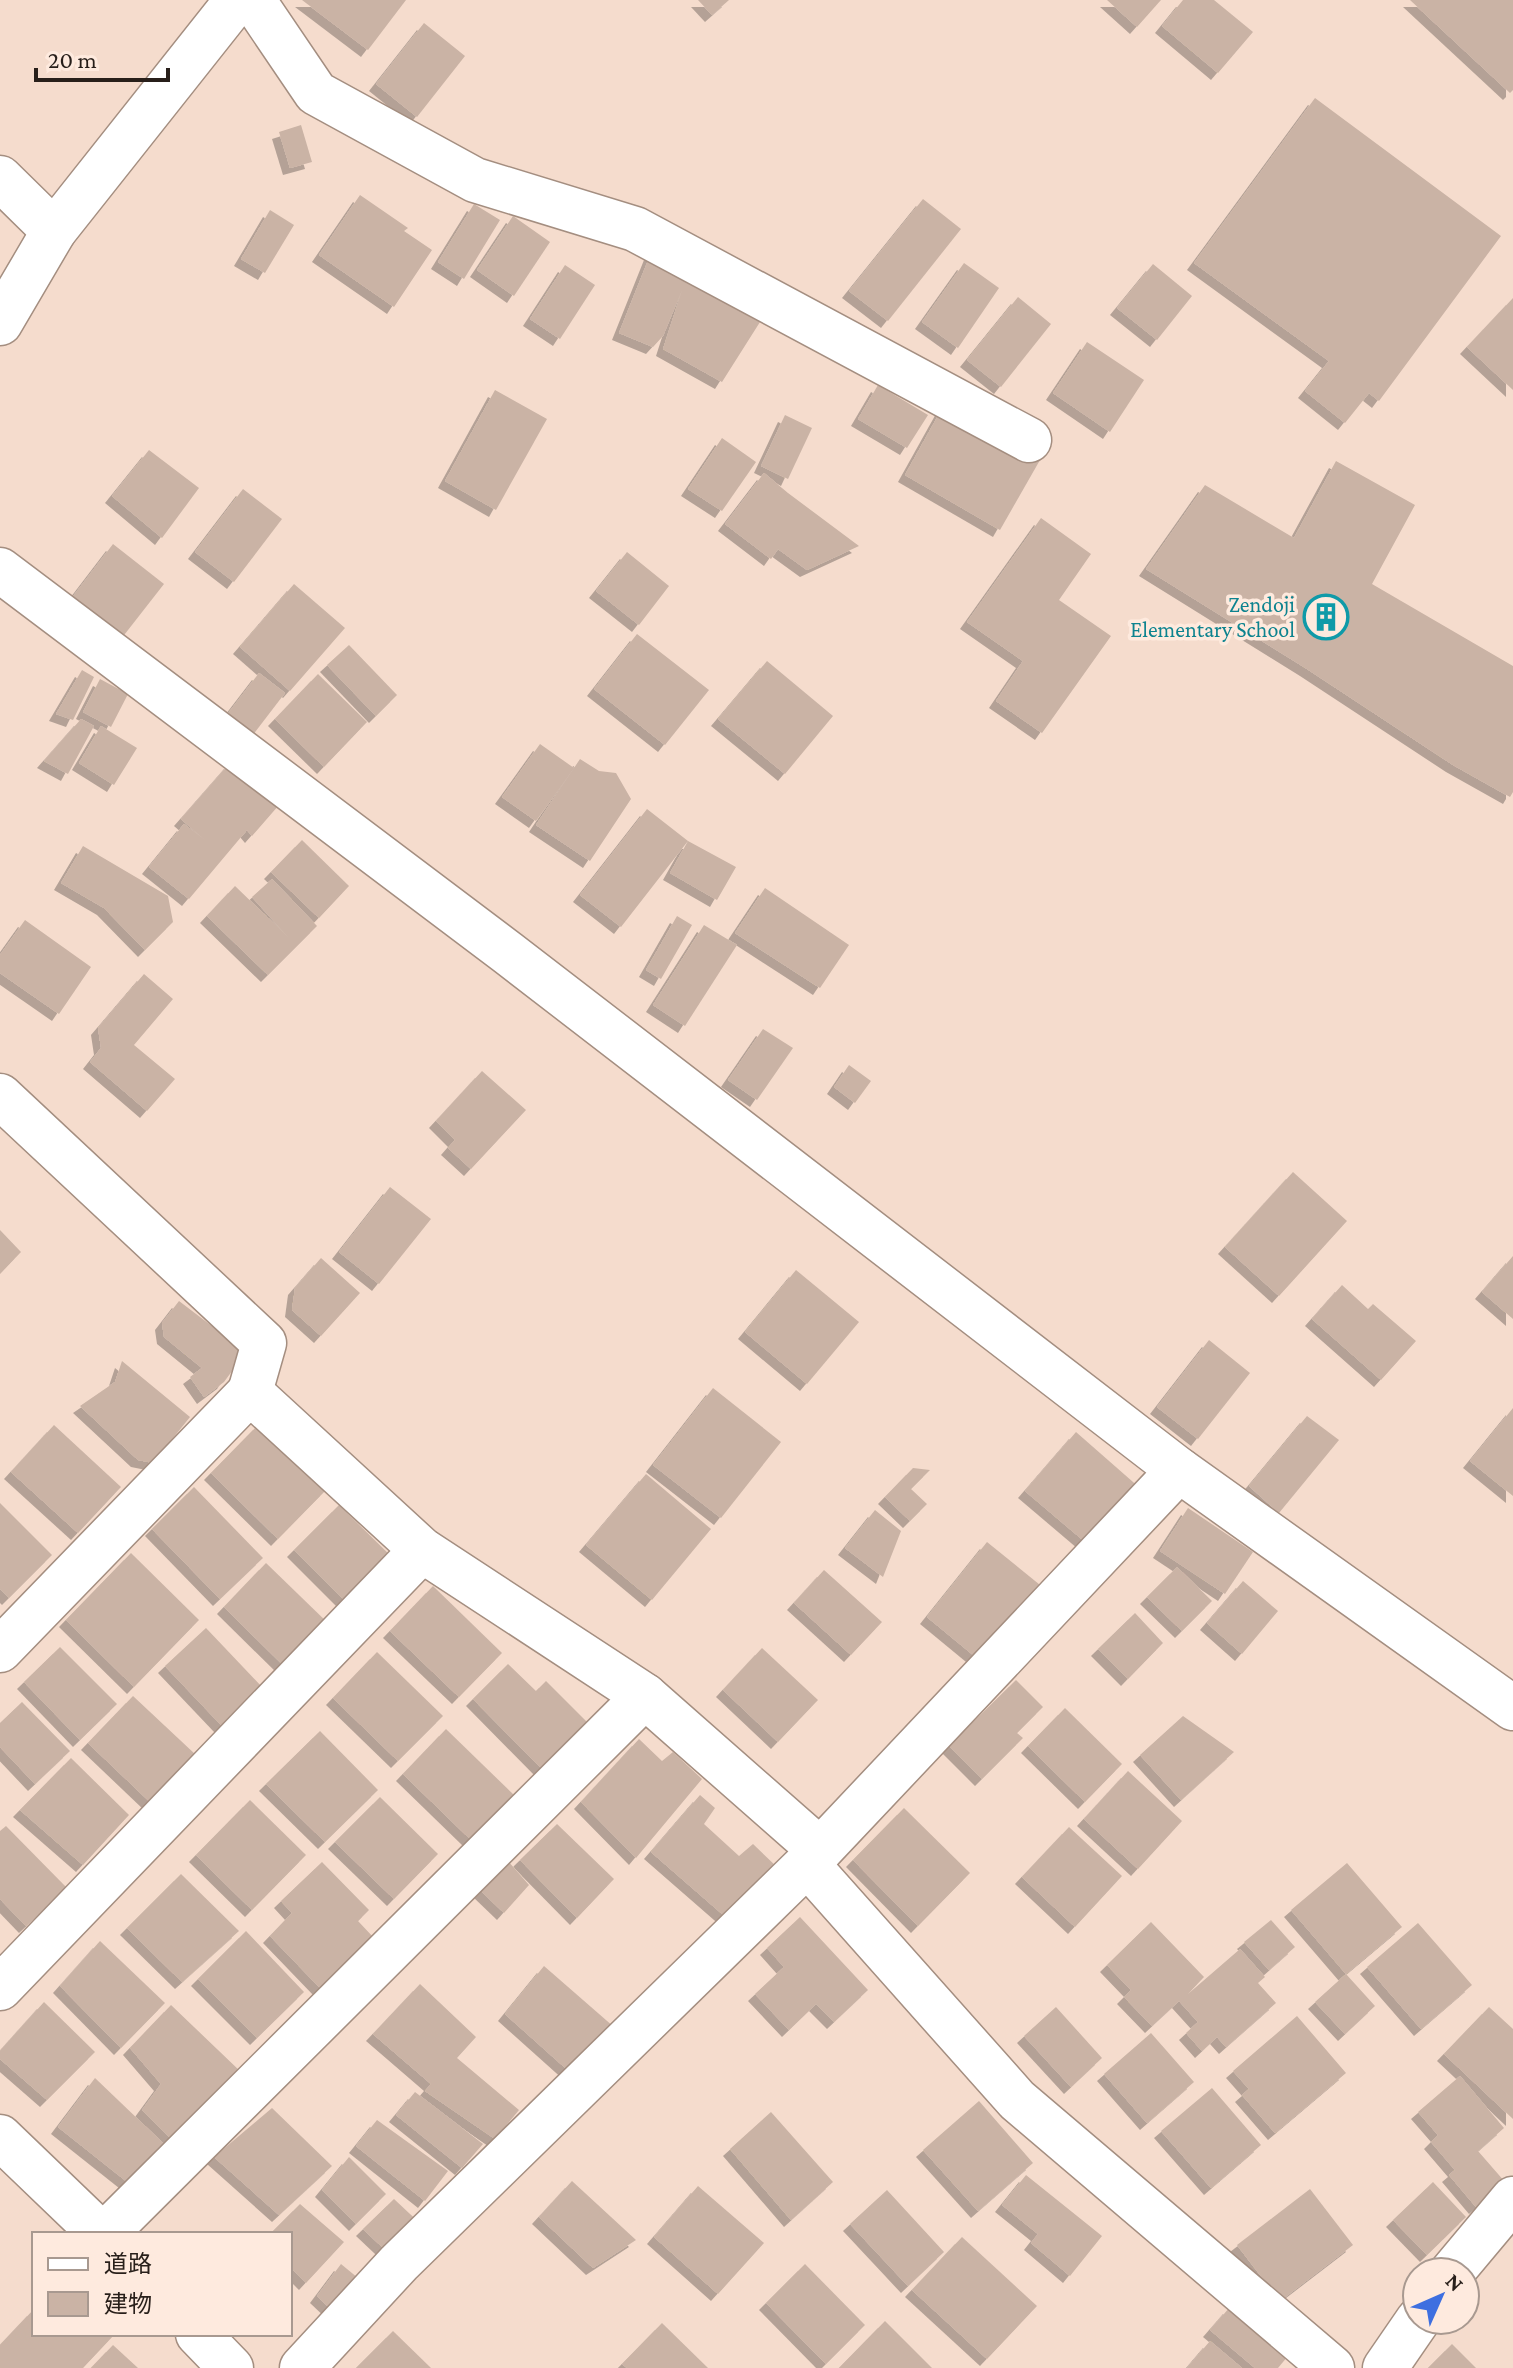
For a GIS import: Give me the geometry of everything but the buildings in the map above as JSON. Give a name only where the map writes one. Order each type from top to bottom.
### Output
[{"type":"street","points":[[0,323],[54,231],[237,0]]},
{"type":"street","points":[[253,0],[316,93],[475,180],[635,229],[1029,440]]},
{"type":"street","points":[[0,178],[54,231]]},
{"type":"street","points":[[0,570],[521,963],[1179,1470],[1513,1708]]},
{"type":"street","points":[[0,1096],[264,1343],[250,1392],[0,1650]]},
{"type":"street","points":[[250,1392],[422,1550],[645,1696],[814,1857],[1017,2100],[1332,2368]]},
{"type":"street","points":[[302,2368],[399,2263],[814,1857],[1179,1470]]},
{"type":"street","points":[[0,1988],[422,1550]]},
{"type":"street","points":[[105,2232],[645,1696]]},
{"type":"street","points":[[0,2137],[101,2232]]},
{"type":"street","points":[[1465,2256],[1513,2199]]},
{"type":"street","points":[[200,2336],[231,2368]]},
{"type":"street","points":[[1385,2368],[1407,2336]]},
{"type":"place","name":"Zendoji Elementary School","points":[[1326,617]]}]
